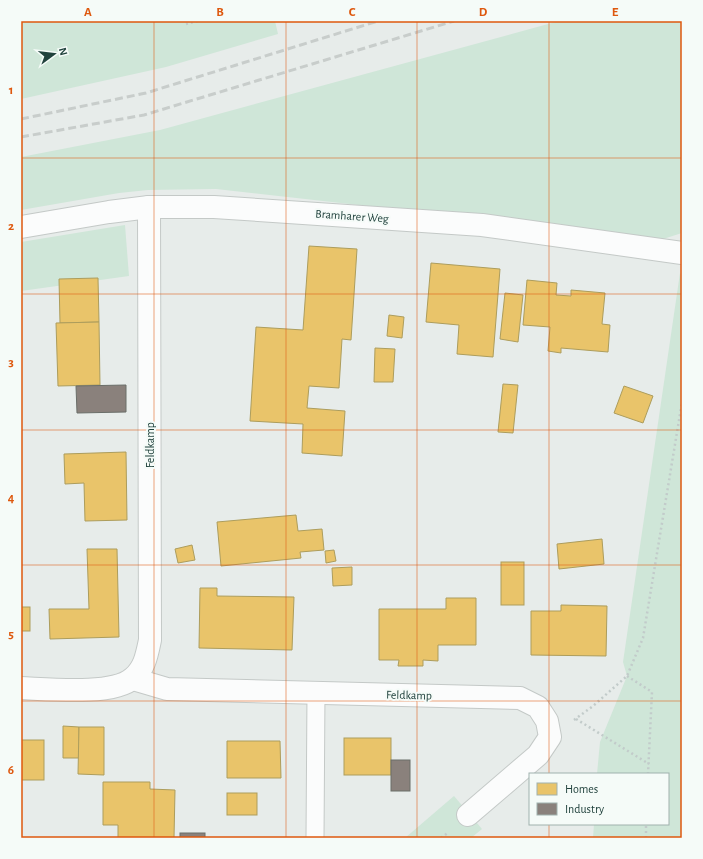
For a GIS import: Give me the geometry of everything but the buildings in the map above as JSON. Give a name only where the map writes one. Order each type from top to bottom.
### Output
[{"type":"street","name":"Bramharer Weg","points":[[21,226],[149,207],[214,207],[482,225],[682,253]]},
{"type":"street","name":"Feldkamp","points":[[149,207],[150,640],[145,662],[133,679],[167,689],[520,698],[538,707],[547,721],[550,737]]},
{"type":"street","points":[[21,688],[99,690],[118,686],[133,679]]},
{"type":"street","points":[[468,815],[538,756],[550,737]]},
{"type":"lane","points":[[315,838],[316,693]]},
{"type":"path","points":[[186,24],[198,21]]},
{"type":"path","points":[[550,737],[593,706],[627,676],[643,638],[682,402]]},
{"type":"path","points":[[627,676],[652,692],[648,773]]},
{"type":"path","points":[[576,719],[649,764]]},
{"type":"path","points":[[646,825],[646,838]]},
{"type":"green space","points":[[21,21],[275,21],[278,34],[166,67],[21,99]]},
{"type":"green space","points":[[559,21],[682,21],[682,233],[663,239],[216,189],[148,190],[119,193],[21,210],[21,157],[160,130]]},
{"type":"green space","points":[[125,225],[129,276],[21,291],[21,242]]},
{"type":"green space","points":[[680,273],[682,275],[682,838],[593,838],[594,825],[669,825],[669,773],[597,773],[600,742],[627,676],[623,662]]},
{"type":"green space","points":[[454,796],[482,829],[471,838],[405,838]]},
{"type":"railway","points":[[21,119],[146,93],[378,21]]},
{"type":"railway","points":[[21,137],[144,115],[454,21]]}]
